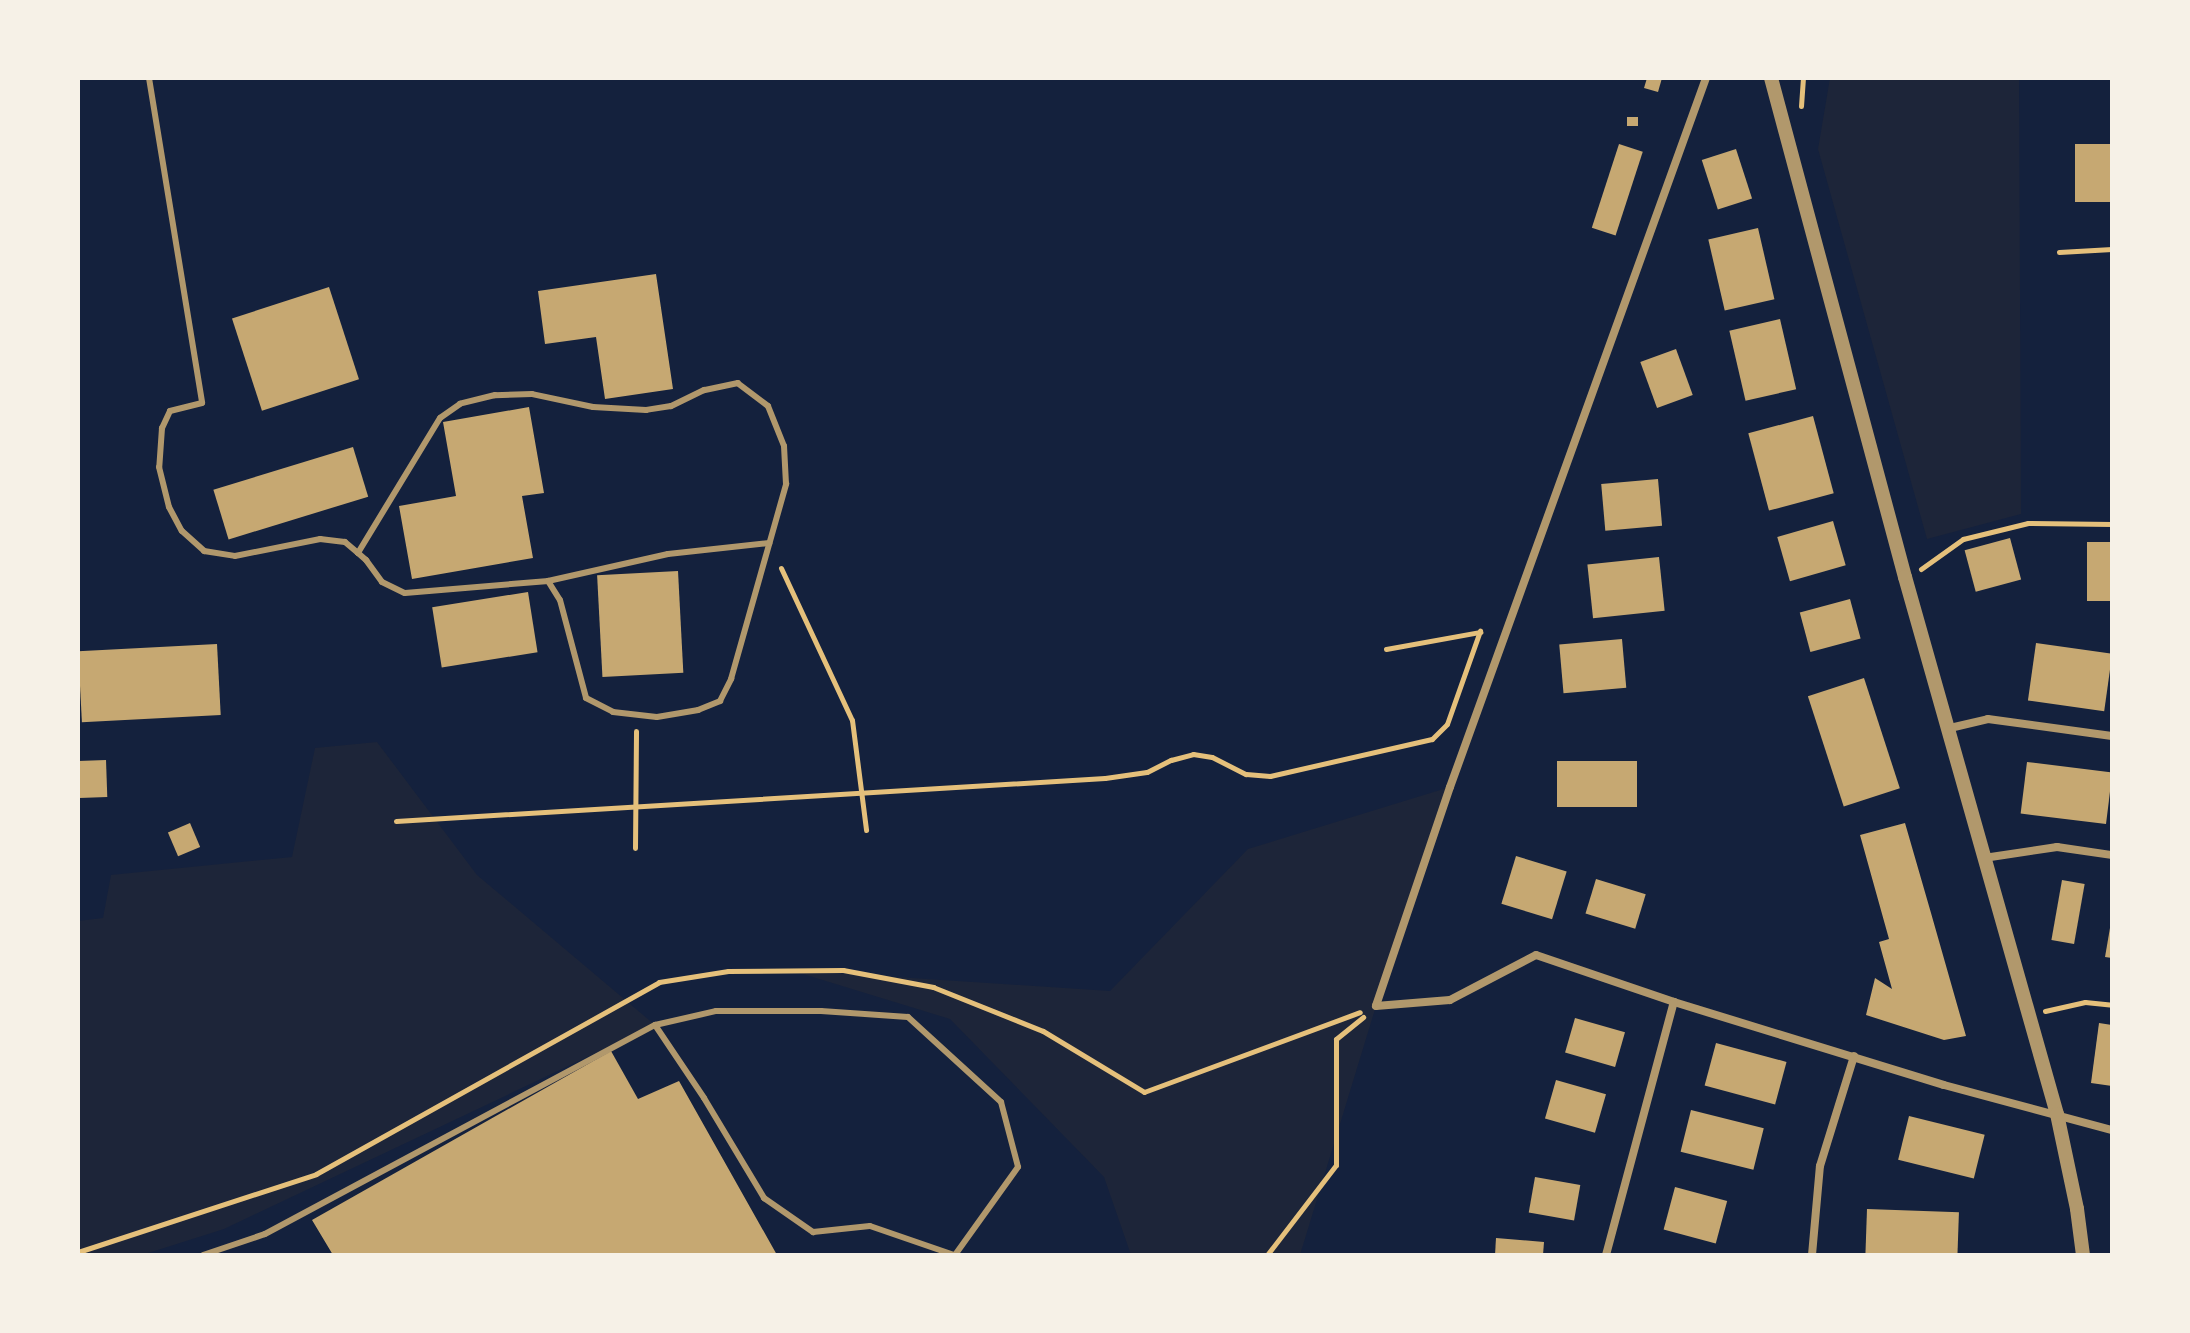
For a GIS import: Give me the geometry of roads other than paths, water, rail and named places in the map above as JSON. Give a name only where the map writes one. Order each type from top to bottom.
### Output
[{"type":"street","points":[[1706,78],[1508,627],[1376,1006],[1450,1000],[1536,955],[1674,1002],[1944,1085],[2112,1130]]},
{"type":"street","points":[[1771,78],[1905,577],[2057,1114],[2077,1209],[2083,1255]]},
{"type":"street","points":[[1950,728],[1988,719],[2112,736]]},
{"type":"street","points":[[1984,858],[2057,847],[2112,855]]},
{"type":"street","points":[[1606,1255],[1674,1002]]},
{"type":"street","points":[[1812,1255],[1820,1166],[1854,1056]]},
{"type":"lane","points":[[149,78],[202,403],[170,411],[162,428],[159,467],[169,507],[182,531],[204,551],[235,556],[320,539],[345,542],[382,582],[405,593],[548,581],[668,554],[769,543]]},
{"type":"lane","points":[[358,553],[440,418],[460,404],[495,395],[532,394],[593,407],[646,410],[671,406],[704,390],[738,383],[768,406],[784,446],[786,484],[731,679],[720,701],[698,710],[657,717],[613,712],[586,698],[560,600],[548,581]]},
{"type":"lane","points":[[203,1255],[265,1234],[655,1025],[716,1011],[821,1011],[908,1017],[1001,1102],[1018,1167],[955,1255],[870,1226],[813,1232],[764,1198],[704,1098],[655,1025]]}]
